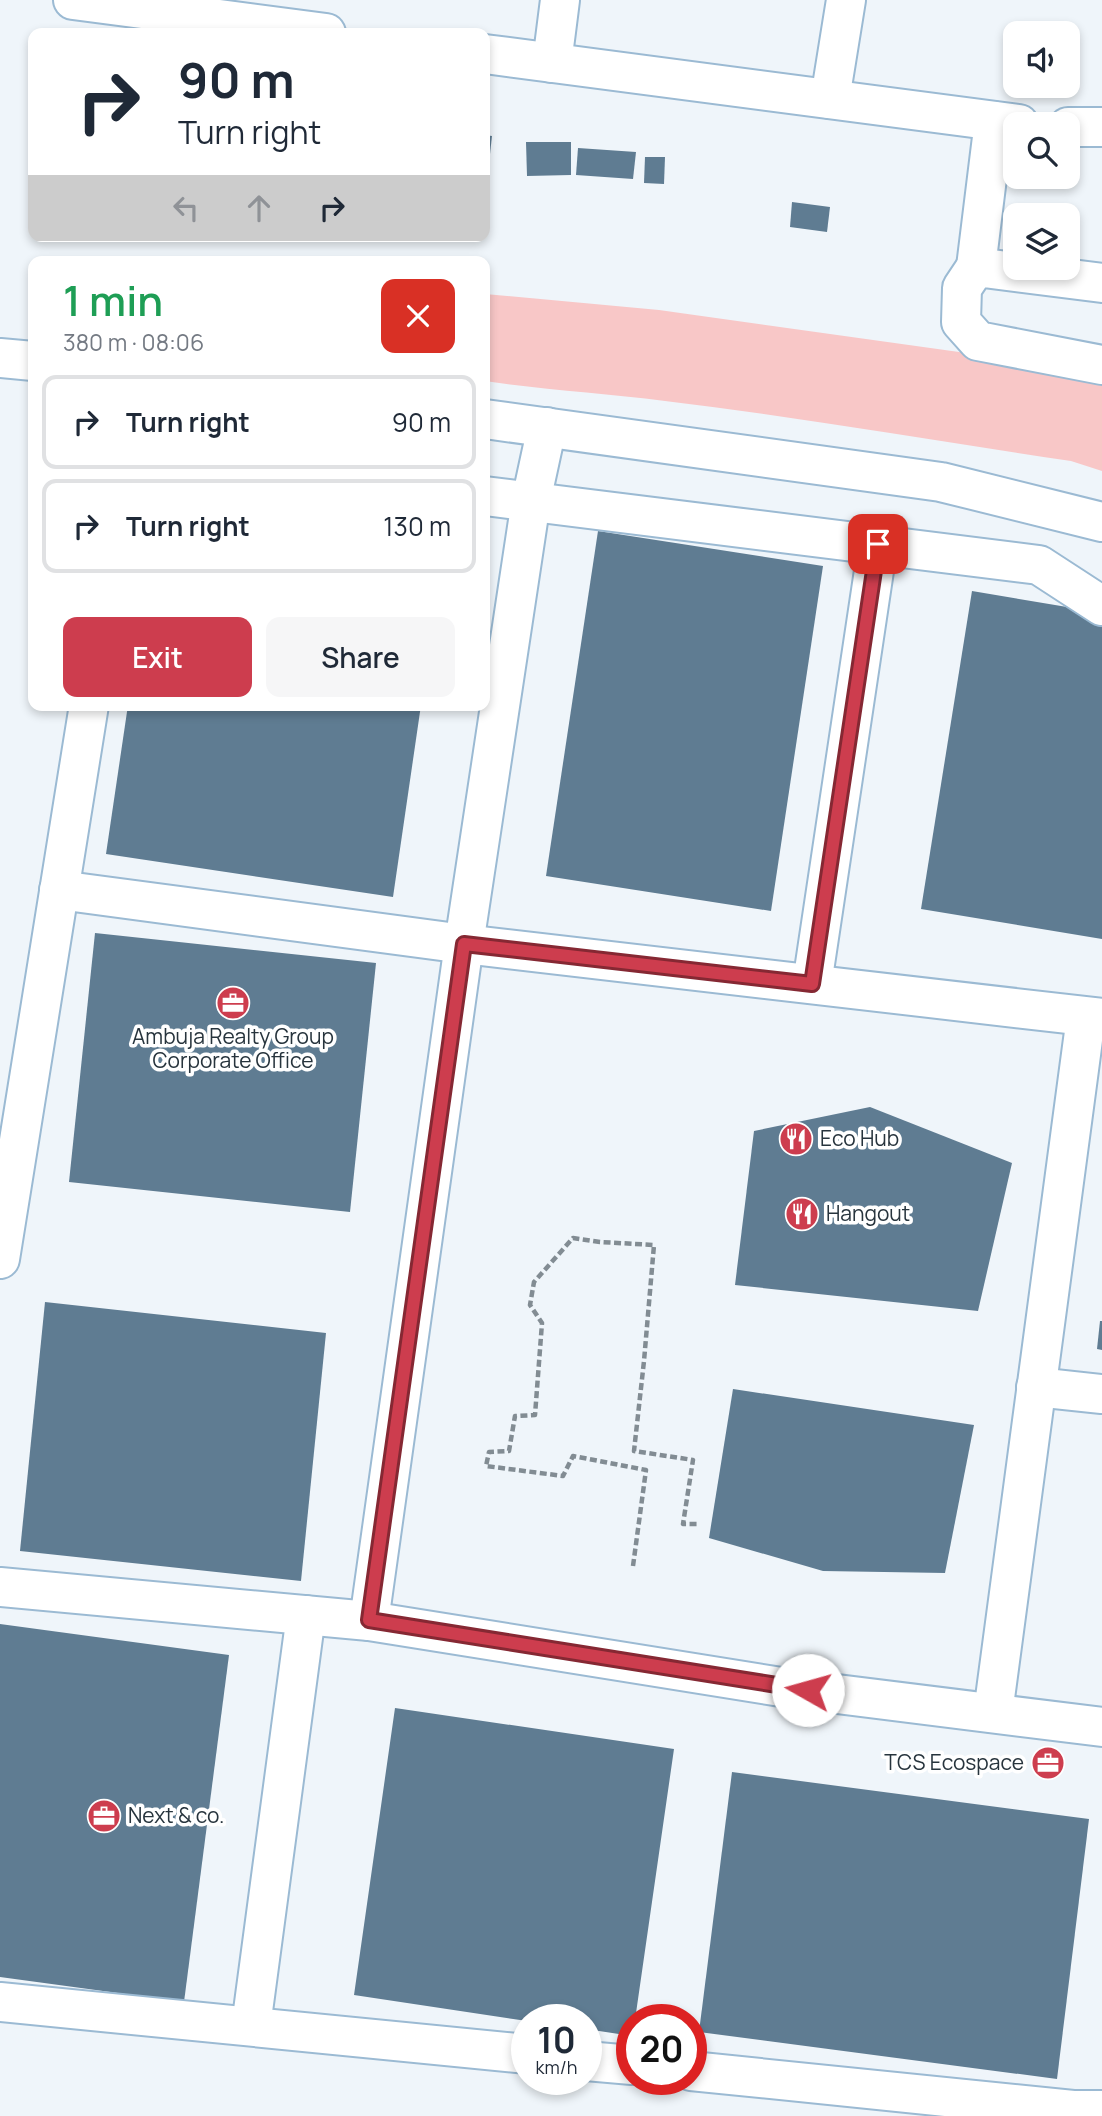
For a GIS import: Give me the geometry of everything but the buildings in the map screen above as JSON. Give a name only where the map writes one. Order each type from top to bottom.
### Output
[{"type":"street","points":[[73,0],[289,28]]},
{"type":"street","points":[[552,63],[560,0]]},
{"type":"street","points":[[830,99],[846,0]]},
{"type":"street","points":[[490,55],[1003,122]]},
{"type":"street","points":[[1080,127],[1102,127]]},
{"type":"street","points":[[1003,142],[976,267],[962,288],[961,322],[978,341],[1102,365]]},
{"type":"street","points":[[976,267],[1102,283]]},
{"type":"street","points":[[0,358],[28,361]]},
{"type":"street","points":[[490,420],[941,481],[1102,522]]},
{"type":"street","points":[[369,1620],[464,944],[531,501],[547,427]]},
{"type":"street","points":[[490,497],[1039,565],[1102,606]]},
{"type":"street","points":[[812,984],[878,544]]},
{"type":"street","points":[[0,1259],[88,711]]},
{"type":"street","points":[[59,890],[464,944],[1094,1018],[1036,1387],[993,1713]]},
{"type":"street","points":[[1036,1387],[1102,1394]]},
{"type":"street","points":[[0,1587],[369,1620],[781,1687],[1102,1727]]},
{"type":"street","points":[[251,2026],[306,1615]]},
{"type":"street","points":[[0,2002],[511,2052]]},
{"type":"street","points":[[707,2073],[1047,2108],[1102,2110]]},
{"type":"path","points":[[633,1566],[646,1470],[573,1456],[563,1476],[486,1465],[489,1452],[509,1451],[515,1416],[535,1415],[542,1323],[530,1305],[534,1282],[573,1238],[654,1245],[634,1451],[693,1460],[683,1524],[698,1524]]},
{"type":"shaded area","points":[[490,294],[659,310],[1002,358],[1102,375],[1102,471],[1071,461],[767,414],[490,382]]},
{"type":"place","name":"Ambuja Realty Group Corporate Office","points":[[233,1003]]},
{"type":"place","name":"Eco Hub","points":[[796,1139]]},
{"type":"place","name":"Hangout","points":[[802,1214]]},
{"type":"place","name":"TCS Ecospace","points":[[1048,1763]]},
{"type":"place","name":"Next & co.","points":[[104,1816]]},
{"type":"route","points":[[808,1690],[369,1620],[464,944],[812,984],[878,544]]}]
